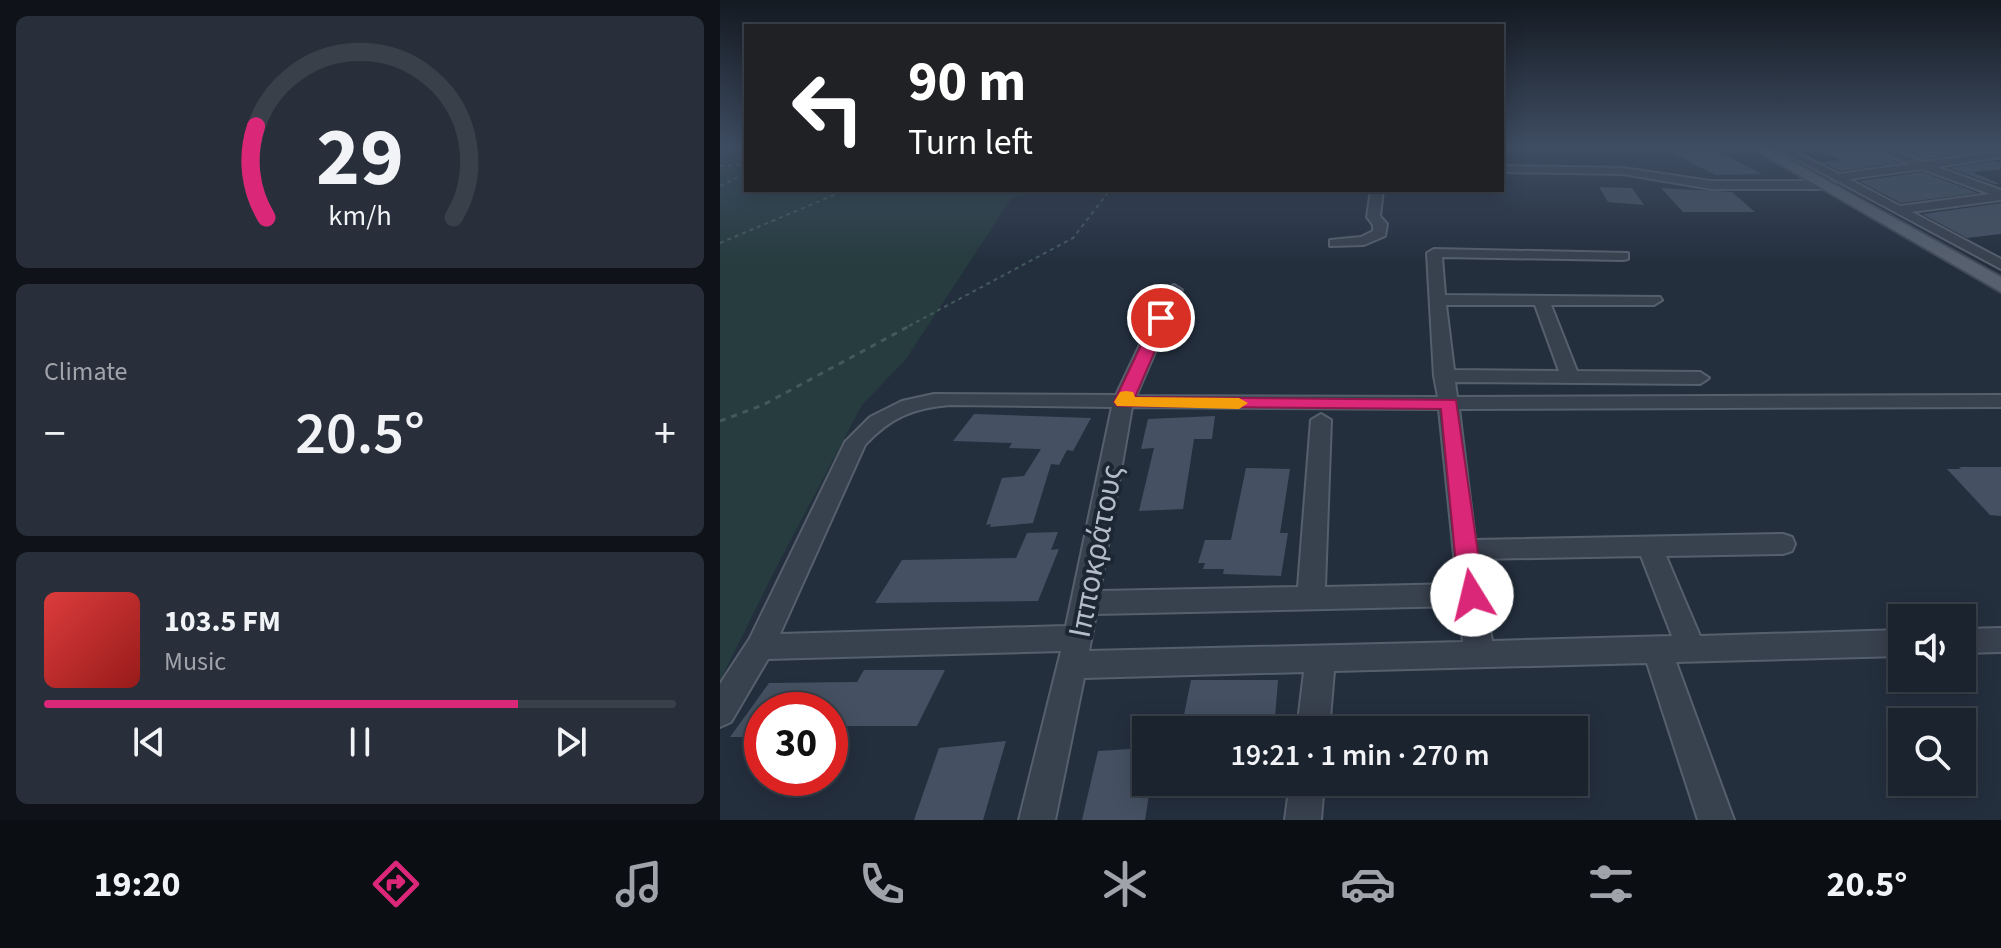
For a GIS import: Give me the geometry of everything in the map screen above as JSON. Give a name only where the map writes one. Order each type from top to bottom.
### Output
[{"type":"main road","points":[[1843,186],[2001,286]]},
{"type":"street","points":[[1847,186],[1901,210],[2001,265]]},
{"type":"street","points":[[1978,186],[2001,195]]},
{"type":"street","points":[[1335,243],[1364,241],[1380,233],[1380,224],[1373,217],[1377,192]]},
{"type":"street","points":[[1901,210],[2001,195]]},
{"type":"street","points":[[1979,252],[2001,247]]},
{"type":"street","points":[[1479,654],[1464,550],[1450,404],[1443,376],[1434,253],[1623,256]]},
{"type":"street","name":"Ιπποκράτους","points":[[1037,820],[1085,603],[1123,402],[1174,290]]},
{"type":"street","points":[[1438,300],[1654,300]]},
{"type":"street","points":[[1541,300],[1570,377]]},
{"type":"street","points":[[1443,376],[1700,378]]},
{"type":"street","points":[[720,712],[760,647],[856,442],[878,418],[922,401],[1450,404],[2001,401]]},
{"type":"street","points":[[1311,598],[1321,420]]},
{"type":"street","points":[[1464,550],[1783,544]]},
{"type":"street","points":[[1649,546],[1691,649]]},
{"type":"street","points":[[1085,603],[1472,595]]},
{"type":"street","points":[[1976,641],[2001,640]]},
{"type":"street","points":[[760,647],[1075,651],[1320,659],[1888,643]]},
{"type":"street","points":[[1657,649],[1716,820]]},
{"type":"street","points":[[1314,716],[1320,659]]},
{"type":"street","points":[[1303,820],[1306,796]]},
{"type":"path","points":[[720,243],[841,192]]},
{"type":"path","points":[[720,421],[763,405],[1073,238],[1108,192]]},
{"type":"green space","points":[[720,186],[744,186],[744,192],[1031,192],[1011,199],[906,359],[862,405],[720,681]]},
{"type":"building","points":[[1869,186],[1960,186],[1978,193],[1901,203]]},
{"type":"building","points":[[1599,187],[1632,188],[1644,205],[1608,202]]},
{"type":"building","points":[[1661,188],[1732,192],[1755,212],[1683,212]]},
{"type":"building","points":[[2001,203],[2001,234],[1967,238],[1922,214]]},
{"type":"building","points":[[974,414],[1091,418],[1073,451],[1067,450],[1059,465],[1051,464],[1033,523],[986,525],[1002,478],[1024,476],[1041,449],[1009,448],[1012,443],[953,441]]},
{"type":"building","points":[[1215,416],[1212,439],[1194,439],[1183,509],[1139,511],[1154,448],[1141,449],[1148,419]]},
{"type":"building","points":[[1959,467],[2001,467],[2001,516],[1990,515],[1947,469],[1961,469]]},
{"type":"building","points":[[1246,468],[1290,469],[1280,533],[1288,533],[1281,576],[1223,574],[1224,569],[1203,569],[1205,563],[1198,563],[1205,540],[1231,540]]},
{"type":"building","points":[[1058,532],[1051,550],[1059,549],[1038,601],[875,603],[902,560],[1016,558],[1027,533]]},
{"type":"building","points":[[864,670],[945,670],[917,726],[848,726],[848,692],[762,692],[769,683],[857,682]]},
{"type":"building","points":[[1191,680],[1278,680],[1275,716],[1184,716]]},
{"type":"building","points":[[744,718],[744,737],[730,737]]},
{"type":"building","points":[[1006,741],[983,820],[914,820],[939,748]]},
{"type":"building","points":[[1132,749],[1132,796],[1149,796],[1145,820],[1082,820],[1098,751]]},
{"type":"slow traffic","points":[[1126,396],[1123,402],[1239,403]]},
{"type":"route","points":[[1161,318],[1123,402],[1450,404],[1464,550],[1472,595]]}]
